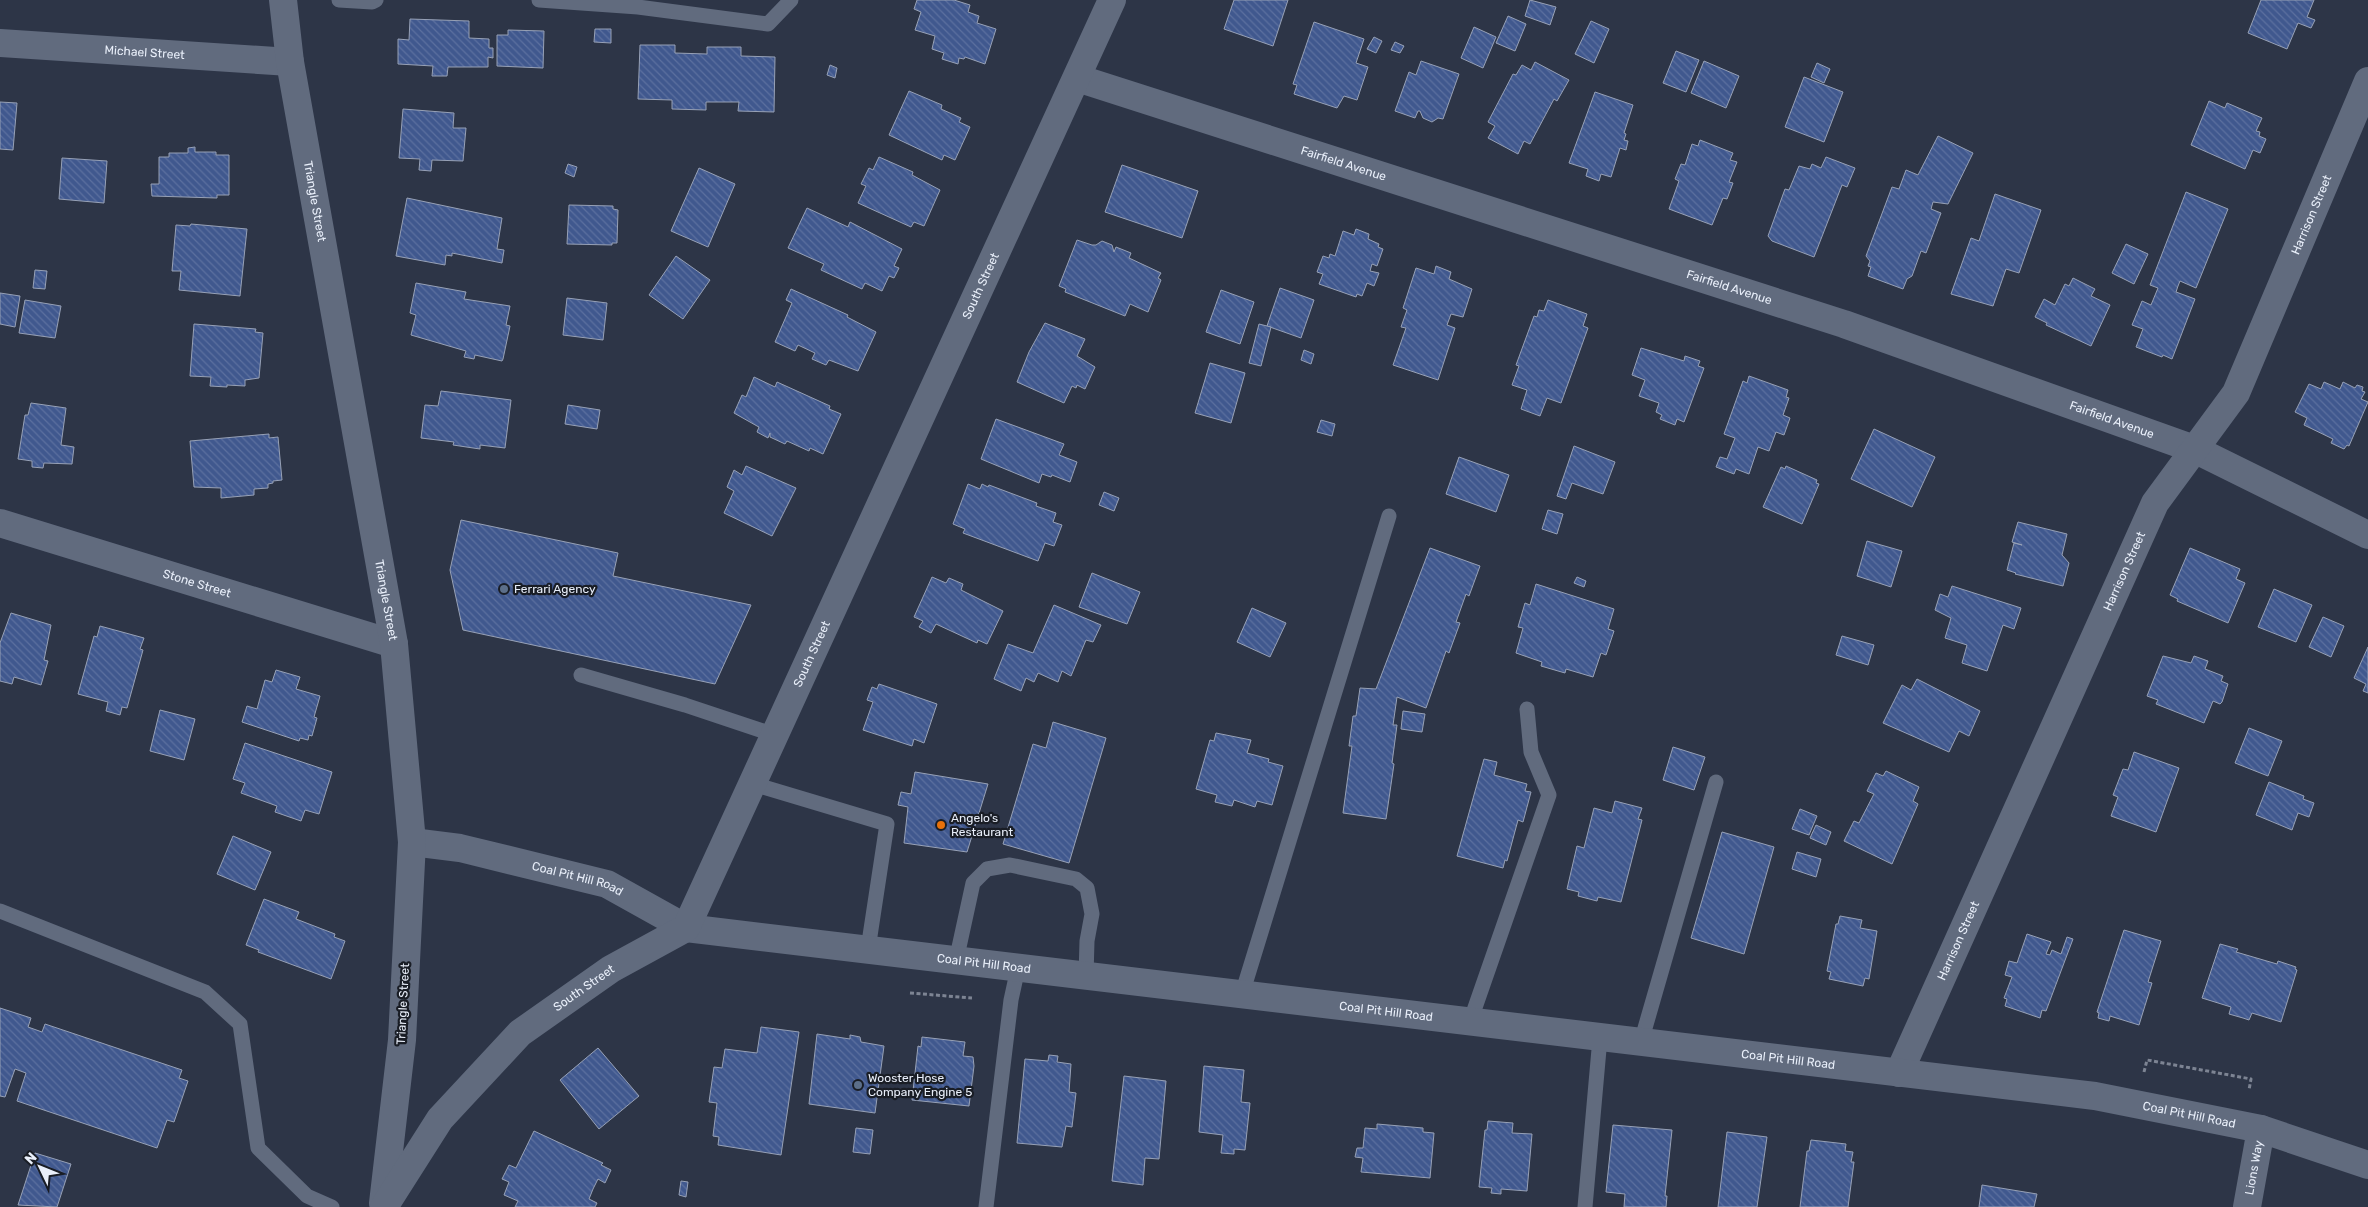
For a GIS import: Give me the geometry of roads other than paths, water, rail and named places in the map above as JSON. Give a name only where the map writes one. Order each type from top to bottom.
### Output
[{"type":"street","name":"Triangle Street","points":[[283,0],[290,62],[394,644],[412,842],[402,1040],[383,1207]]},
{"type":"street","name":"South Street","points":[[383,1207],[440,1119],[520,1033],[611,969],[686,928],[1112,0]]},
{"type":"street","name":"Michael Street","points":[[0,43],[290,62]]},
{"type":"street","name":"Fairfield Avenue","points":[[1077,78],[1844,324],[2194,449],[2368,535]]},
{"type":"street","name":"Harrison Street","points":[[1899,1074],[2155,503],[2236,393],[2368,80]]},
{"type":"street","name":"Stone Street","points":[[0,523],[394,644]]},
{"type":"street","name":"Coal Pit Hill Road","points":[[412,842],[460,848],[607,884],[686,928],[2095,1096],[2261,1129],[2368,1165]]},
{"type":"street","name":"Lions Way","points":[[2247,1207],[2261,1129]]},
{"type":"lane","points":[[339,0],[372,2],[376,0]]},
{"type":"lane","points":[[539,0],[638,7],[768,24],[791,0]]},
{"type":"lane","points":[[1242,994],[1389,516]]},
{"type":"lane","points":[[582,675],[685,705],[775,735]]},
{"type":"lane","points":[[1470,1022],[1549,795],[1531,752],[1527,709]]},
{"type":"lane","points":[[1641,1042],[1716,782]]},
{"type":"lane","points":[[753,784],[887,824],[868,950]]},
{"type":"lane","points":[[956,961],[973,883],[987,870],[1010,865],[1076,879],[1087,888],[1092,914],[1087,940],[1086,976]]},
{"type":"lane","points":[[0,911],[205,992],[240,1024],[258,1148],[307,1196],[332,1207]]},
{"type":"lane","points":[[986,1207],[1009,1019],[1018,968]]},
{"type":"lane","points":[[1585,1207],[1600,1038]]},
{"type":"place","name":"Ferrari Agency","points":[[504,589]]},
{"type":"place","name":"Angelo's Restaurant","points":[[941,825]]},
{"type":"place","name":"Wooster Hose Company Engine 5","points":[[858,1085]]}]
